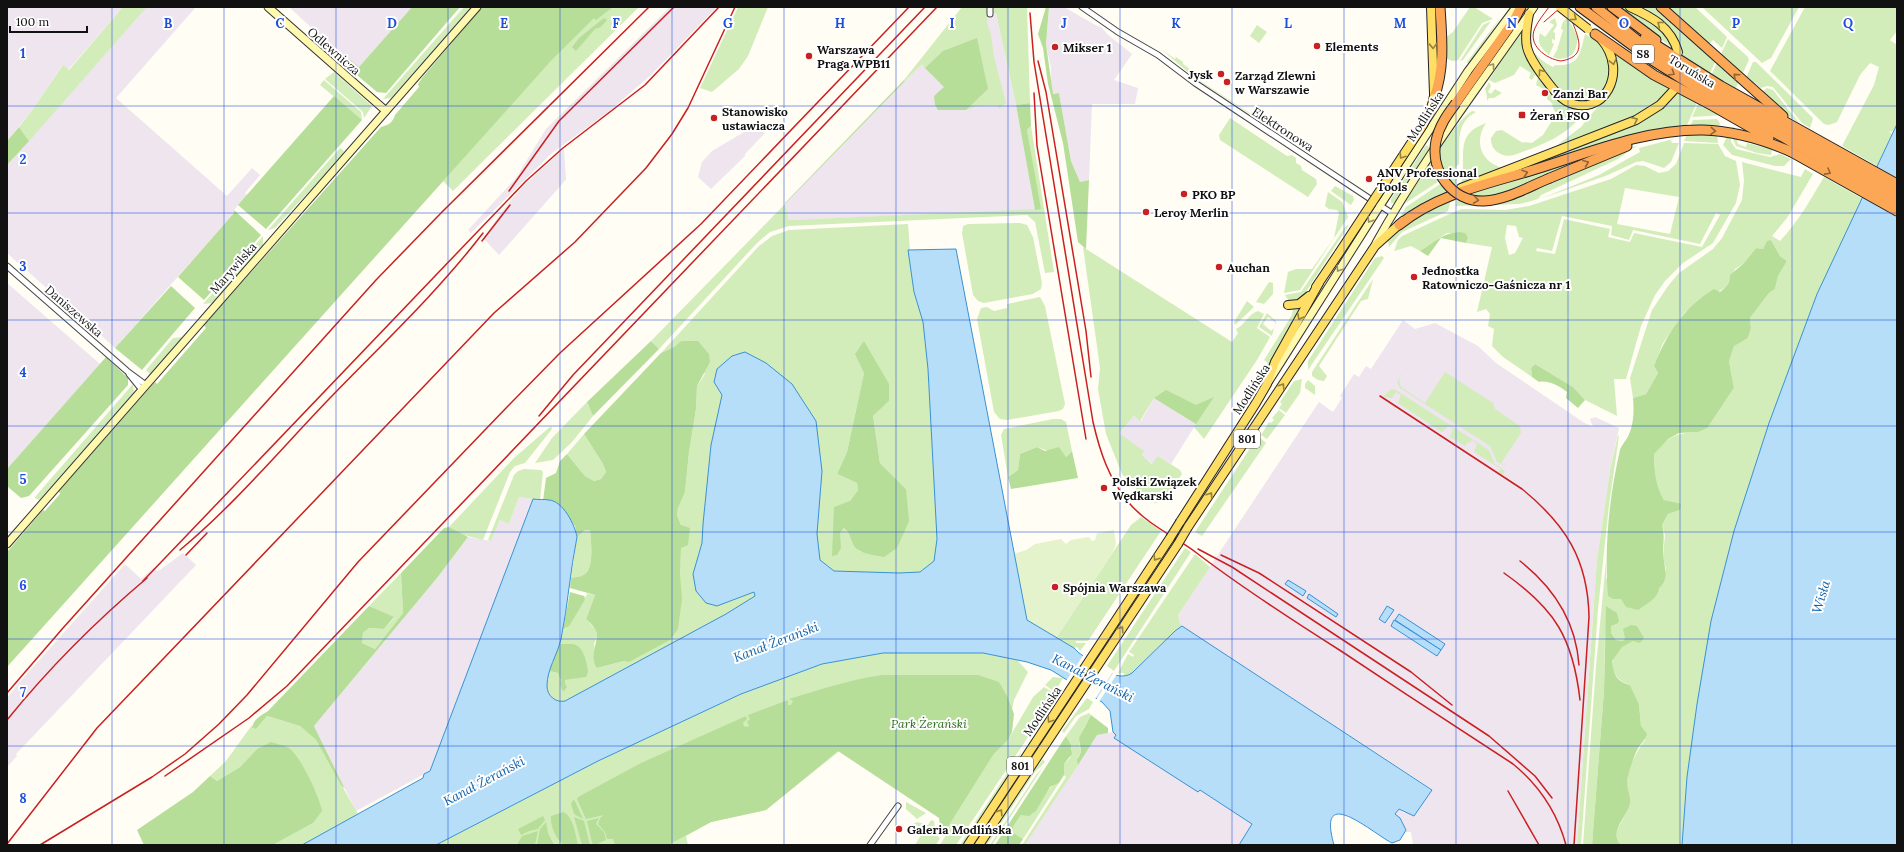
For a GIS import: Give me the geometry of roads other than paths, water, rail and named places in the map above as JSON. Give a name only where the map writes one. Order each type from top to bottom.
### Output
[{"type":"highway","points":[[1434,98],[1438,86],[1442,56],[1440,7]]},
{"type":"highway","points":[[1521,7],[1513,22],[1445,119],[1436,141],[1436,161],[1439,172],[1449,187],[1460,195],[1474,200],[1498,199],[1643,140],[1669,132]]},
{"type":"highway","name":"Toruńska","points":[[1580,7],[1652,60],[1752,116]]},
{"type":"highway","points":[[1612,7],[1695,83]]},
{"type":"highway","points":[[1660,7],[1760,97],[1799,143],[1897,211]]},
{"type":"highway","points":[[1598,8],[1695,83],[1799,143],[1897,193]]},
{"type":"highway","points":[[1591,31],[1641,67],[1695,83]]},
{"type":"highway","points":[[1752,116],[1897,202]]},
{"type":"highway","points":[[1399,225],[1421,209],[1453,195],[1625,142],[1669,132],[1718,131],[1743,135],[1773,144],[1799,143],[1897,184]]},
{"type":"main road","name":"Odlewnicza","points":[[268,7],[386,111]]},
{"type":"main road","name":"Marywilska","points":[[7,544],[477,7]]},
{"type":"main road","points":[[1267,384],[1275,362],[1319,283],[1423,125],[1430,111],[1434,98],[1431,7]]},
{"type":"main road","name":"Modlińska","points":[[968,845],[1170,538],[1380,206],[1468,71],[1516,7]]},
{"type":"main road","name":"801","points":[[1529,14],[1534,7]]},
{"type":"main road","points":[[1529,14],[1525,38],[1529,56],[1558,95],[1573,103],[1586,104],[1600,98],[1609,90],[1614,79],[1614,68],[1611,56],[1604,43],[1560,7]]},
{"type":"main road","points":[[1630,7],[1647,15],[1663,26],[1671,36],[1678,52]]},
{"type":"main road","name":"Modlińska","points":[[979,845],[1375,246],[1393,214],[1473,92],[1529,14]]},
{"type":"main road","points":[[1375,246],[1423,206],[1446,194],[1642,117],[1660,105],[1672,90]]},
{"type":"main road","points":[[1288,305],[1295,306],[1304,301],[1319,283]]},
{"type":"street","points":[[990,7],[990,14]]},
{"type":"street","name":"Elektronowa","points":[[1082,7],[1118,32],[1158,55],[1195,83],[1393,214]]},
{"type":"street","name":"Daniszewska","points":[[7,266],[144,387]]},
{"type":"street","points":[[870,845],[898,806]]},
{"type":"water","name":"Wisła","points":[[1897,124],[1897,845],[1682,845],[1687,777],[1697,704],[1711,621],[1734,531],[1769,423],[1817,294]]},
{"type":"water","name":"Kanał Żerański","points":[[956,249],[1027,620],[1074,648],[1098,666],[1112,674],[1119,676],[1126,676],[1132,673],[1182,626],[1432,790],[1414,816],[1399,809],[1395,814],[1400,818],[1406,830],[1400,840],[1392,843],[1360,823],[1339,814],[1333,817],[1331,826],[1334,845],[1239,845],[1252,824],[1200,790],[1198,792],[1114,738],[1116,735],[1113,732],[1110,711],[1102,702],[1051,670],[1027,662],[983,653],[883,653],[822,664],[741,694],[598,761],[436,845],[302,845],[423,778],[424,774],[430,771],[533,499],[554,501],[559,505],[568,514],[574,526],[577,537],[561,639],[547,680],[547,690],[550,696],[555,700],[565,701],[726,614],[755,596],[754,592],[717,606],[706,603],[696,591],[693,574],[702,543],[711,445],[722,395],[714,382],[717,369],[732,356],[745,352],[766,363],[792,384],[816,421],[822,471],[817,534],[820,560],[834,571],[899,573],[920,572],[934,561],[937,539],[928,369],[923,322],[914,292],[908,250]]},
{"type":"water","points":[[1288,580],[1306,591],[1303,596],[1285,584]]},
{"type":"water","points":[[1309,594],[1338,614],[1336,617],[1307,598]]},
{"type":"water","points":[[1387,606],[1394,610],[1385,623],[1379,619]]},
{"type":"water","points":[[1399,614],[1445,644],[1441,650],[1395,620]]},
{"type":"water","points":[[1394,620],[1441,650],[1437,656],[1391,626]]},
{"type":"tram line","points":[[1549,7],[1535,28],[1533,34],[1534,40],[1539,50],[1544,54],[1555,60],[1561,61],[1571,58],[1577,53],[1579,46],[1569,7]]},
{"type":"tram line","points":[[1544,22],[1561,7]]},
{"type":"railway","points":[[7,693],[63,628],[376,280],[441,213],[649,7]]},
{"type":"railway","points":[[509,191],[559,121],[674,7]]},
{"type":"railway","points":[[143,581],[526,181],[563,148],[645,85],[719,7]]},
{"type":"railway","points":[[7,844],[97,728],[494,313],[575,242],[646,168],[672,134],[688,108],[735,7]]},
{"type":"railway","points":[[40,845],[152,777],[185,754],[219,724],[247,695],[358,562],[508,406],[560,353],[701,224],[909,7]]},
{"type":"railway","points":[[539,416],[573,375],[925,7]]},
{"type":"railway","points":[[165,776],[249,718],[287,686],[937,7]]},
{"type":"railway","points":[[1030,13],[1034,62],[1093,422],[1102,455],[1116,485],[1130,504],[1154,525],[1190,548],[1268,604],[1513,764],[1523,772],[1546,800],[1558,822],[1566,845]]},
{"type":"railway","points":[[1038,61],[1046,92],[1086,331],[1091,377]]},
{"type":"railway","points":[[1034,93],[1037,146],[1086,439]]},
{"type":"railway","points":[[482,241],[510,205]]},
{"type":"railway","points":[[180,550],[238,496],[447,277],[483,233]]},
{"type":"railway","points":[[1380,396],[1522,489],[1537,502],[1562,530],[1579,560],[1588,596],[1589,617],[1574,845]]},
{"type":"railway","points":[[186,555],[207,533]]},
{"type":"railway","points":[[1198,549],[1232,567],[1489,736],[1535,776],[1552,798]]},
{"type":"railway","points":[[1221,555],[1259,573],[1411,672],[1452,705]]},
{"type":"railway","points":[[1520,561],[1543,582],[1561,607],[1573,634],[1579,665]]},
{"type":"railway","points":[[1504,573],[1522,586],[1536,599],[1549,613],[1558,627],[1566,642],[1572,659],[1577,678],[1580,700]]},
{"type":"railway","points":[[7,720],[56,664],[110,611],[147,578]]},
{"type":"railway","points":[[1508,791],[1539,845]]},
{"type":"place","name":"Elements","points":[[1317,46]]},
{"type":"place","name":"Mikser 1","points":[[1055,47]]},
{"type":"place","name":"Warszawa Praga WPB11","points":[[809,56]]},
{"type":"place","name":"Jysk","points":[[1221,74]]},
{"type":"place","name":"Zarząd Zlewni w Warszawie","points":[[1227,82]]},
{"type":"place","name":"Zanzi Bar","points":[[1545,93]]},
{"type":"place","name":"Żerań FSO","points":[[1522,115]]},
{"type":"place","name":"Stanowisko ustawiacza","points":[[714,118]]},
{"type":"place","name":"ANV Professional Tools","points":[[1369,179]]},
{"type":"place","name":"PKO BP","points":[[1184,194]]},
{"type":"place","name":"Leroy Merlin","points":[[1146,212]]},
{"type":"place","name":"Auchan","points":[[1219,267]]},
{"type":"place","name":"Jednostka Ratowniczo-Gaśnicza nr 1","points":[[1414,277]]},
{"type":"place","name":"Polski Związek Wędkarski","points":[[1104,488]]},
{"type":"place","name":"Spójnia Warszawa","points":[[1055,587]]},
{"type":"place","name":"Galeria Modlińska","points":[[899,829]]},
{"type":"park label","name":"Park Żerański","points":[[929,723]]}]
